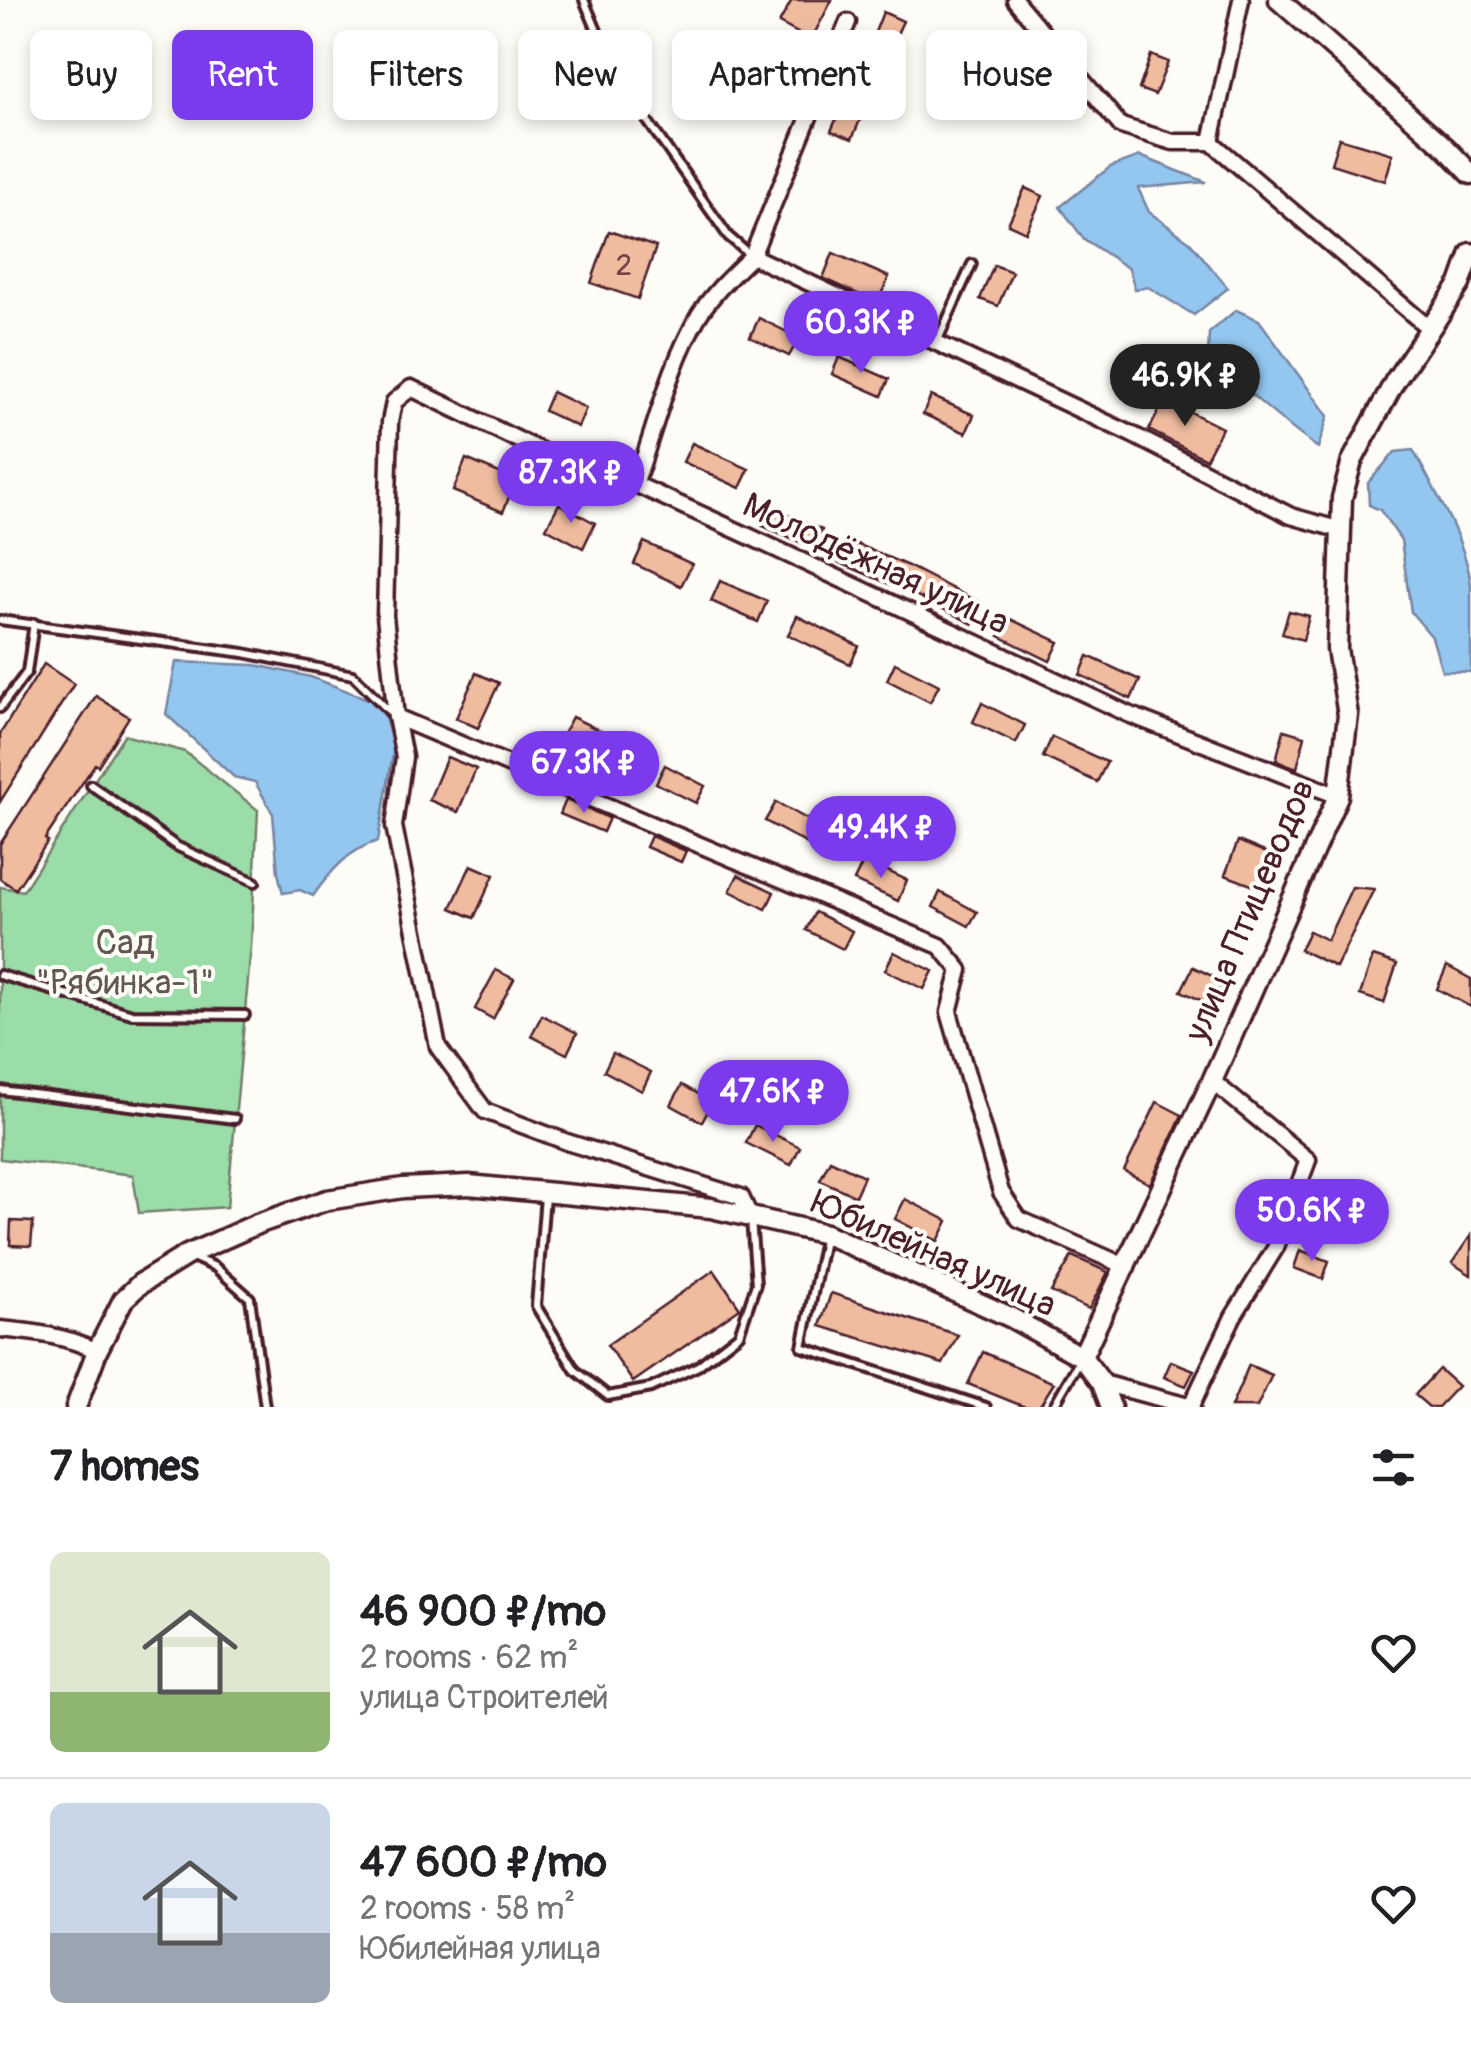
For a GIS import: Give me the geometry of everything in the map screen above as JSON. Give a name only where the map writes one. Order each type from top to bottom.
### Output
[{"type":"street","points":[[1015,0],[1121,126],[1173,142],[1212,142],[1431,330]]},
{"type":"street","points":[[1212,142],[1241,0]]},
{"type":"street","points":[[1279,0],[1446,146],[1471,174]]},
{"type":"street","points":[[635,484],[665,386],[700,314],[752,256],[848,22]]},
{"type":"street","name":"улица Птицеводов","points":[[1082,1357],[1212,1081],[1338,796],[1348,715],[1337,649],[1342,498],[1352,460],[1395,381],[1460,284],[1471,253]]},
{"type":"street","points":[[752,256],[1134,435],[1292,516],[1341,530]]},
{"type":"street","name":"Молодёжная улица","points":[[396,717],[385,616],[390,422],[394,402],[412,388],[566,463],[635,484],[1128,714],[1338,796]]},
{"type":"street","points":[[396,717],[940,946],[960,970],[949,1012],[1001,1192],[1019,1218],[1127,1267]]},
{"type":"street","points":[[396,717],[404,757],[394,826],[438,1047],[486,1111],[567,1142],[742,1197],[750,1216]]},
{"type":"street","points":[[1102,1382],[1192,1407],[1233,1317],[1276,1247],[1308,1160],[1212,1081]]},
{"type":"street","name":"Юбилейная улица","points":[[76,1407],[123,1300],[140,1284],[187,1255],[327,1200],[367,1192],[469,1185],[695,1206],[826,1234],[1010,1317],[1082,1357],[1102,1382],[1111,1407]]},
{"type":"street","points":[[0,1330],[47,1334],[98,1351]]},
{"type":"lane","points":[[584,0],[616,76],[728,236],[752,256]]},
{"type":"lane","points":[[937,343],[972,264]]},
{"type":"lane","points":[[0,620],[244,652],[353,675],[396,717]]},
{"type":"lane","points":[[0,708],[26,672],[34,623]]},
{"type":"lane","points":[[91,785],[176,846],[255,882]]},
{"type":"lane","points":[[0,976],[132,1014],[245,1015]]},
{"type":"lane","points":[[0,1090],[235,1119]]},
{"type":"lane","points":[[545,1190],[536,1306],[575,1370],[608,1396],[651,1388],[698,1366],[739,1334],[756,1284],[750,1216]]},
{"type":"lane","points":[[826,1234],[802,1346],[986,1407]]},
{"type":"lane","points":[[187,1255],[215,1267],[250,1298],[265,1407]]},
{"type":"lane","points":[[1054,1407],[1082,1357]]},
{"type":"green space","name":"Сад \"Рябинка-1\"","points":[[124,735],[185,752],[258,810],[251,947],[227,1207],[139,1213],[133,1175],[0,1159],[0,887],[23,891]]},
{"type":"water","points":[[1140,156],[1206,182],[1138,188],[1149,212],[1190,242],[1228,288],[1194,315],[1148,287],[1135,289],[1129,269],[1084,239],[1060,207],[1110,167]]},
{"type":"water","points":[[1236,310],[1259,320],[1328,416],[1318,448],[1208,356],[1209,333]]},
{"type":"water","points":[[1413,450],[1448,516],[1468,569],[1471,672],[1442,671],[1432,637],[1411,612],[1401,540],[1380,510],[1369,505],[1368,483],[1395,452]]},
{"type":"water","points":[[176,662],[255,665],[311,677],[381,704],[394,748],[378,841],[341,863],[313,896],[300,890],[283,893],[273,814],[255,782],[234,777],[166,714]]},
{"type":"building","points":[[792,0],[832,0],[816,30],[792,30],[779,23]]},
{"type":"building","points":[[883,12],[903,21],[899,30],[876,30]]},
{"type":"building","points":[[1151,55],[1168,62],[1155,95],[1139,89]]},
{"type":"building","points":[[836,120],[860,120],[852,139],[831,131]]},
{"type":"building","points":[[1339,138],[1393,154],[1385,181],[1331,164]]},
{"type":"building","points":[[1025,188],[1043,196],[1026,232],[1008,224]]},
{"type":"building","points":[[609,231],[656,247],[638,299],[591,283]]},
{"type":"building","points":[[833,253],[889,277],[877,303],[823,278]]},
{"type":"building","points":[[994,265],[1012,272],[998,306],[980,299]]},
{"type":"building","points":[[759,318],[799,338],[789,356],[750,337]]},
{"type":"building","points":[[839,357],[889,379],[882,396],[832,374]]},
{"type":"building","points":[[552,392],[586,408],[578,427],[544,411]]},
{"type":"building","points":[[931,396],[974,415],[966,433],[923,414]]},
{"type":"building","points":[[1165,399],[1222,428],[1206,459],[1149,430]]},
{"type":"building","points":[[692,443],[749,469],[740,488],[683,462]]},
{"type":"building","points":[[466,459],[516,480],[503,512],[453,491]]},
{"type":"building","points":[[559,504],[595,523],[583,548],[546,528]]},
{"type":"building","points":[[771,508],[822,530],[814,548],[763,526]]},
{"type":"building","points":[[847,540],[982,604],[973,624],[838,562]]},
{"type":"building","points":[[644,542],[692,564],[681,586],[634,564]]},
{"type":"building","points":[[720,581],[767,601],[758,622],[711,601]]},
{"type":"building","points":[[1289,611],[1309,616],[1303,640],[1282,634]]},
{"type":"building","points":[[797,616],[859,646],[850,664],[788,635]]},
{"type":"building","points":[[1008,618],[1059,642],[1050,661],[999,636]]},
{"type":"building","points":[[1088,656],[1140,680],[1131,699],[1080,675]]},
{"type":"building","points":[[895,663],[939,685],[930,702],[887,680]]},
{"type":"building","points":[[44,664],[74,684],[0,802],[0,734]]},
{"type":"building","points":[[476,673],[499,683],[478,728],[456,718]]},
{"type":"building","points":[[96,696],[129,717],[45,839],[48,841],[16,889],[0,879],[0,844]]},
{"type":"building","points":[[982,703],[1025,725],[1016,743],[973,722]]},
{"type":"building","points":[[572,717],[620,740],[609,762],[561,738]]},
{"type":"building","points":[[1284,730],[1305,736],[1297,768],[1276,760]]},
{"type":"building","points":[[1052,737],[1107,762],[1097,782],[1043,757]]},
{"type":"building","points":[[447,757],[476,769],[458,812],[429,800]]},
{"type":"building","points":[[665,765],[705,786],[696,803],[656,783]]},
{"type":"building","points":[[566,800],[609,818],[603,832],[560,814]]},
{"type":"building","points":[[776,802],[823,828],[813,847],[765,821]]},
{"type":"building","points":[[651,836],[686,851],[681,862],[646,847]]},
{"type":"building","points":[[1238,841],[1272,855],[1259,888],[1225,875]]},
{"type":"building","points":[[864,860],[907,880],[898,901],[854,881]]},
{"type":"building","points":[[471,865],[494,875],[474,918],[451,908]]},
{"type":"building","points":[[738,875],[774,892],[766,909],[730,891]]},
{"type":"building","points":[[1352,887],[1374,889],[1336,967],[1300,950],[1309,931],[1327,940]]},
{"type":"building","points":[[940,892],[977,912],[969,926],[933,907]]},
{"type":"building","points":[[815,912],[852,931],[843,949],[806,930]]},
{"type":"building","points":[[894,952],[933,971],[924,989],[885,970]]},
{"type":"building","points":[[1373,956],[1397,964],[1384,1003],[1360,995]]},
{"type":"building","points":[[1447,966],[1471,979],[1471,1007],[1437,989]]},
{"type":"building","points":[[1193,967],[1223,981],[1211,1005],[1181,991]]},
{"type":"building","points":[[496,970],[514,979],[493,1019],[475,1009]]},
{"type":"building","points":[[542,1015],[577,1033],[567,1054],[531,1036]]},
{"type":"building","points":[[613,1053],[651,1072],[642,1091],[604,1071]]},
{"type":"building","points":[[682,1085],[713,1102],[702,1122],[671,1105]]},
{"type":"building","points":[[1157,1102],[1182,1115],[1150,1184],[1124,1171]]},
{"type":"building","points":[[755,1125],[800,1147],[791,1165],[746,1143]]},
{"type":"building","points":[[830,1160],[864,1176],[855,1196],[820,1180]]},
{"type":"building","points":[[905,1199],[948,1221],[938,1241],[895,1219]]},
{"type":"building","points":[[11,1221],[33,1222],[31,1246],[10,1245]]},
{"type":"building","points":[[1471,1235],[1471,1275],[1452,1263]]},
{"type":"building","points":[[1300,1250],[1329,1261],[1323,1279],[1294,1268]]},
{"type":"building","points":[[1072,1256],[1108,1272],[1089,1309],[1051,1292]]},
{"type":"building","points":[[714,1270],[740,1308],[633,1382],[607,1345]]},
{"type":"building","points":[[831,1293],[958,1335],[943,1364],[820,1326]]},
{"type":"building","points":[[983,1352],[1054,1383],[1039,1407],[1025,1407],[968,1384]]},
{"type":"building","points":[[1171,1361],[1194,1370],[1186,1386],[1164,1377]]},
{"type":"building","points":[[1249,1365],[1272,1375],[1257,1407],[1231,1407]]},
{"type":"building","points":[[1439,1369],[1458,1386],[1438,1407],[1429,1407],[1415,1395]]}]
